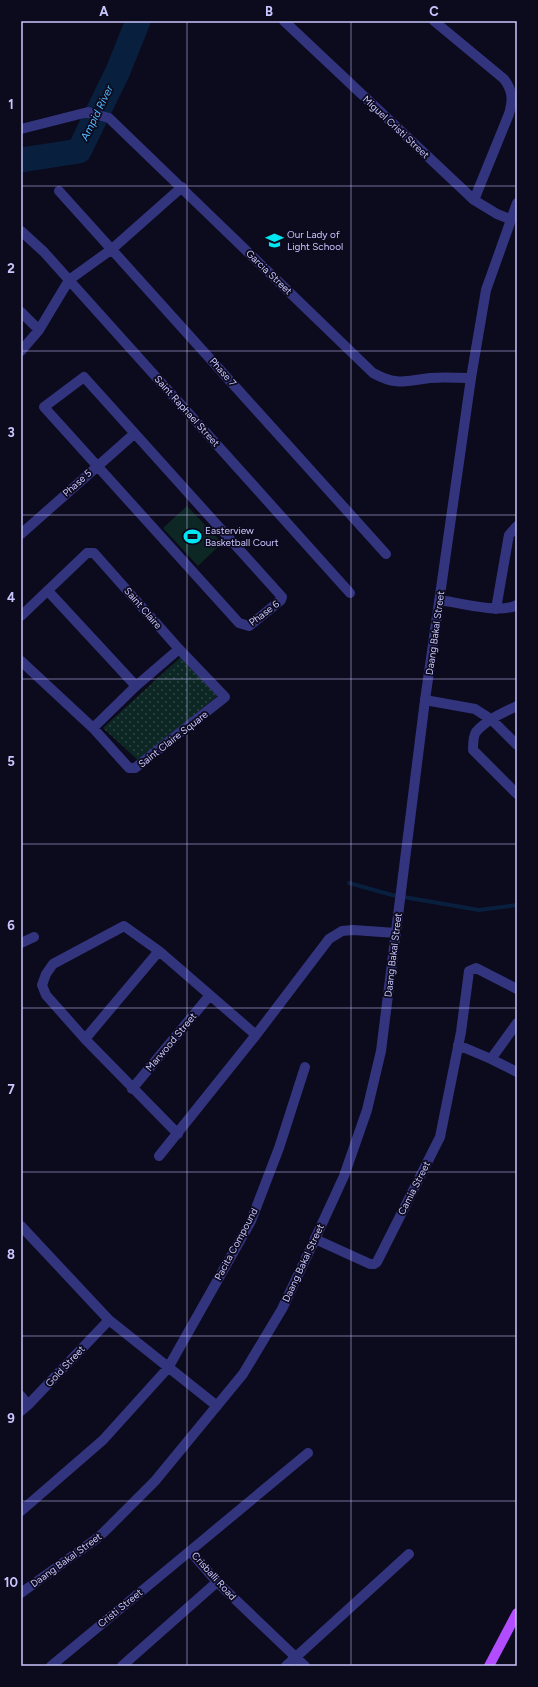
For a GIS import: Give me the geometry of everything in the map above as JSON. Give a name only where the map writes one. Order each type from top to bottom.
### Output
[{"type":"main road","points":[[489,1666],[517,1613]]},
{"type":"street","name":"Miguel Cristi Street","points":[[284,21],[474,200],[497,214],[514,221]]},
{"type":"street","points":[[434,21],[504,79],[509,85],[513,97],[509,114],[474,200]]},
{"type":"street","points":[[444,29],[451,21]]},
{"type":"street","name":"Garcia Street","points":[[22,128],[88,112],[110,118],[373,373],[392,382],[430,378],[471,378]]},
{"type":"street","points":[[21,351],[40,330],[69,280],[112,249],[182,187]]},
{"type":"street","name":"Phase 7","points":[[59,191],[386,554]]},
{"type":"street","name":"Daang Bakal Street","points":[[21,1593],[104,1532],[155,1481],[243,1374],[278,1316],[344,1176],[367,1110],[381,1051],[426,700],[471,378],[486,290],[514,221],[517,203]]},
{"type":"street","name":"Saint Raphael Street","points":[[21,231],[44,252],[350,593]]},
{"type":"street","points":[[21,312],[40,330]]},
{"type":"street","name":"Phase 6","points":[[84,377],[282,597],[281,600],[249,626],[239,623],[97,466],[44,407],[84,377]]},
{"type":"street","name":"Phase 5","points":[[21,534],[134,434]]},
{"type":"street","points":[[496,609],[509,535],[517,526]]},
{"type":"street","name":"Saint Claire","points":[[21,616],[87,553],[94,553],[179,648]]},
{"type":"street","points":[[48,591],[136,686]]},
{"type":"street","points":[[440,600],[496,609],[512,608],[517,605]]},
{"type":"street","points":[[93,728],[136,686],[179,648]]},
{"type":"street","name":"Saint Claire Square","points":[[21,661],[93,728],[129,768],[135,768],[225,698],[225,694],[179,648]]},
{"type":"street","points":[[426,700],[475,710],[492,720],[517,745]]},
{"type":"street","points":[[517,706],[492,720],[476,732],[473,744],[473,750],[517,794]]},
{"type":"street","points":[[178,1134],[132,1089],[46,995],[43,989],[43,981],[53,964],[122,926],[130,929],[159,951],[256,1035]]},
{"type":"street","points":[[159,1156],[256,1035],[329,939],[342,931],[353,930],[396,932]]},
{"type":"street","points":[[21,943],[34,937]]},
{"type":"street","points":[[85,1039],[159,951]]},
{"type":"street","name":"Camia Street","points":[[315,1239],[370,1264],[377,1262],[440,1137],[458,1045],[469,972],[476,968],[517,989]]},
{"type":"street","name":"Marwood Street","points":[[132,1089],[210,995]]},
{"type":"street","points":[[492,1059],[517,1023]]},
{"type":"street","points":[[458,1045],[492,1059],[517,1072]]},
{"type":"street","name":"Pacita Compound","points":[[21,1511],[103,1440],[168,1368],[251,1220],[279,1148],[305,1068]]},
{"type":"street","points":[[21,1226],[109,1320],[217,1406]]},
{"type":"street","name":"Gold Street","points":[[24,1408],[109,1320]]},
{"type":"street","points":[[21,1396],[24,1408]]},
{"type":"street","name":"Crisballi Road","points":[[304,1666],[217,1582],[190,1551],[308,1454]]},
{"type":"street","name":"Cristi Street","points":[[51,1666],[190,1551]]},
{"type":"street","points":[[286,1666],[409,1554]]},
{"type":"street","points":[[122,1666],[217,1582]]},
{"type":"green space","name":"Easterview Basketball Court","points":[[187,506],[222,543],[198,566],[163,528]]},
{"type":"green space","points":[[182,656],[217,696],[139,761],[103,728]]},
{"type":"waterway","name":"Ampid River","points":[[21,160],[79,151],[118,71],[138,21]]},
{"type":"waterway","points":[[349,883],[392,895],[479,910],[517,905]]},
{"type":"place","name":"Our Lady of Light School","points":[[274,240]]},
{"type":"place","name":"Easterview Basketball Court","points":[[192,536]]}]
